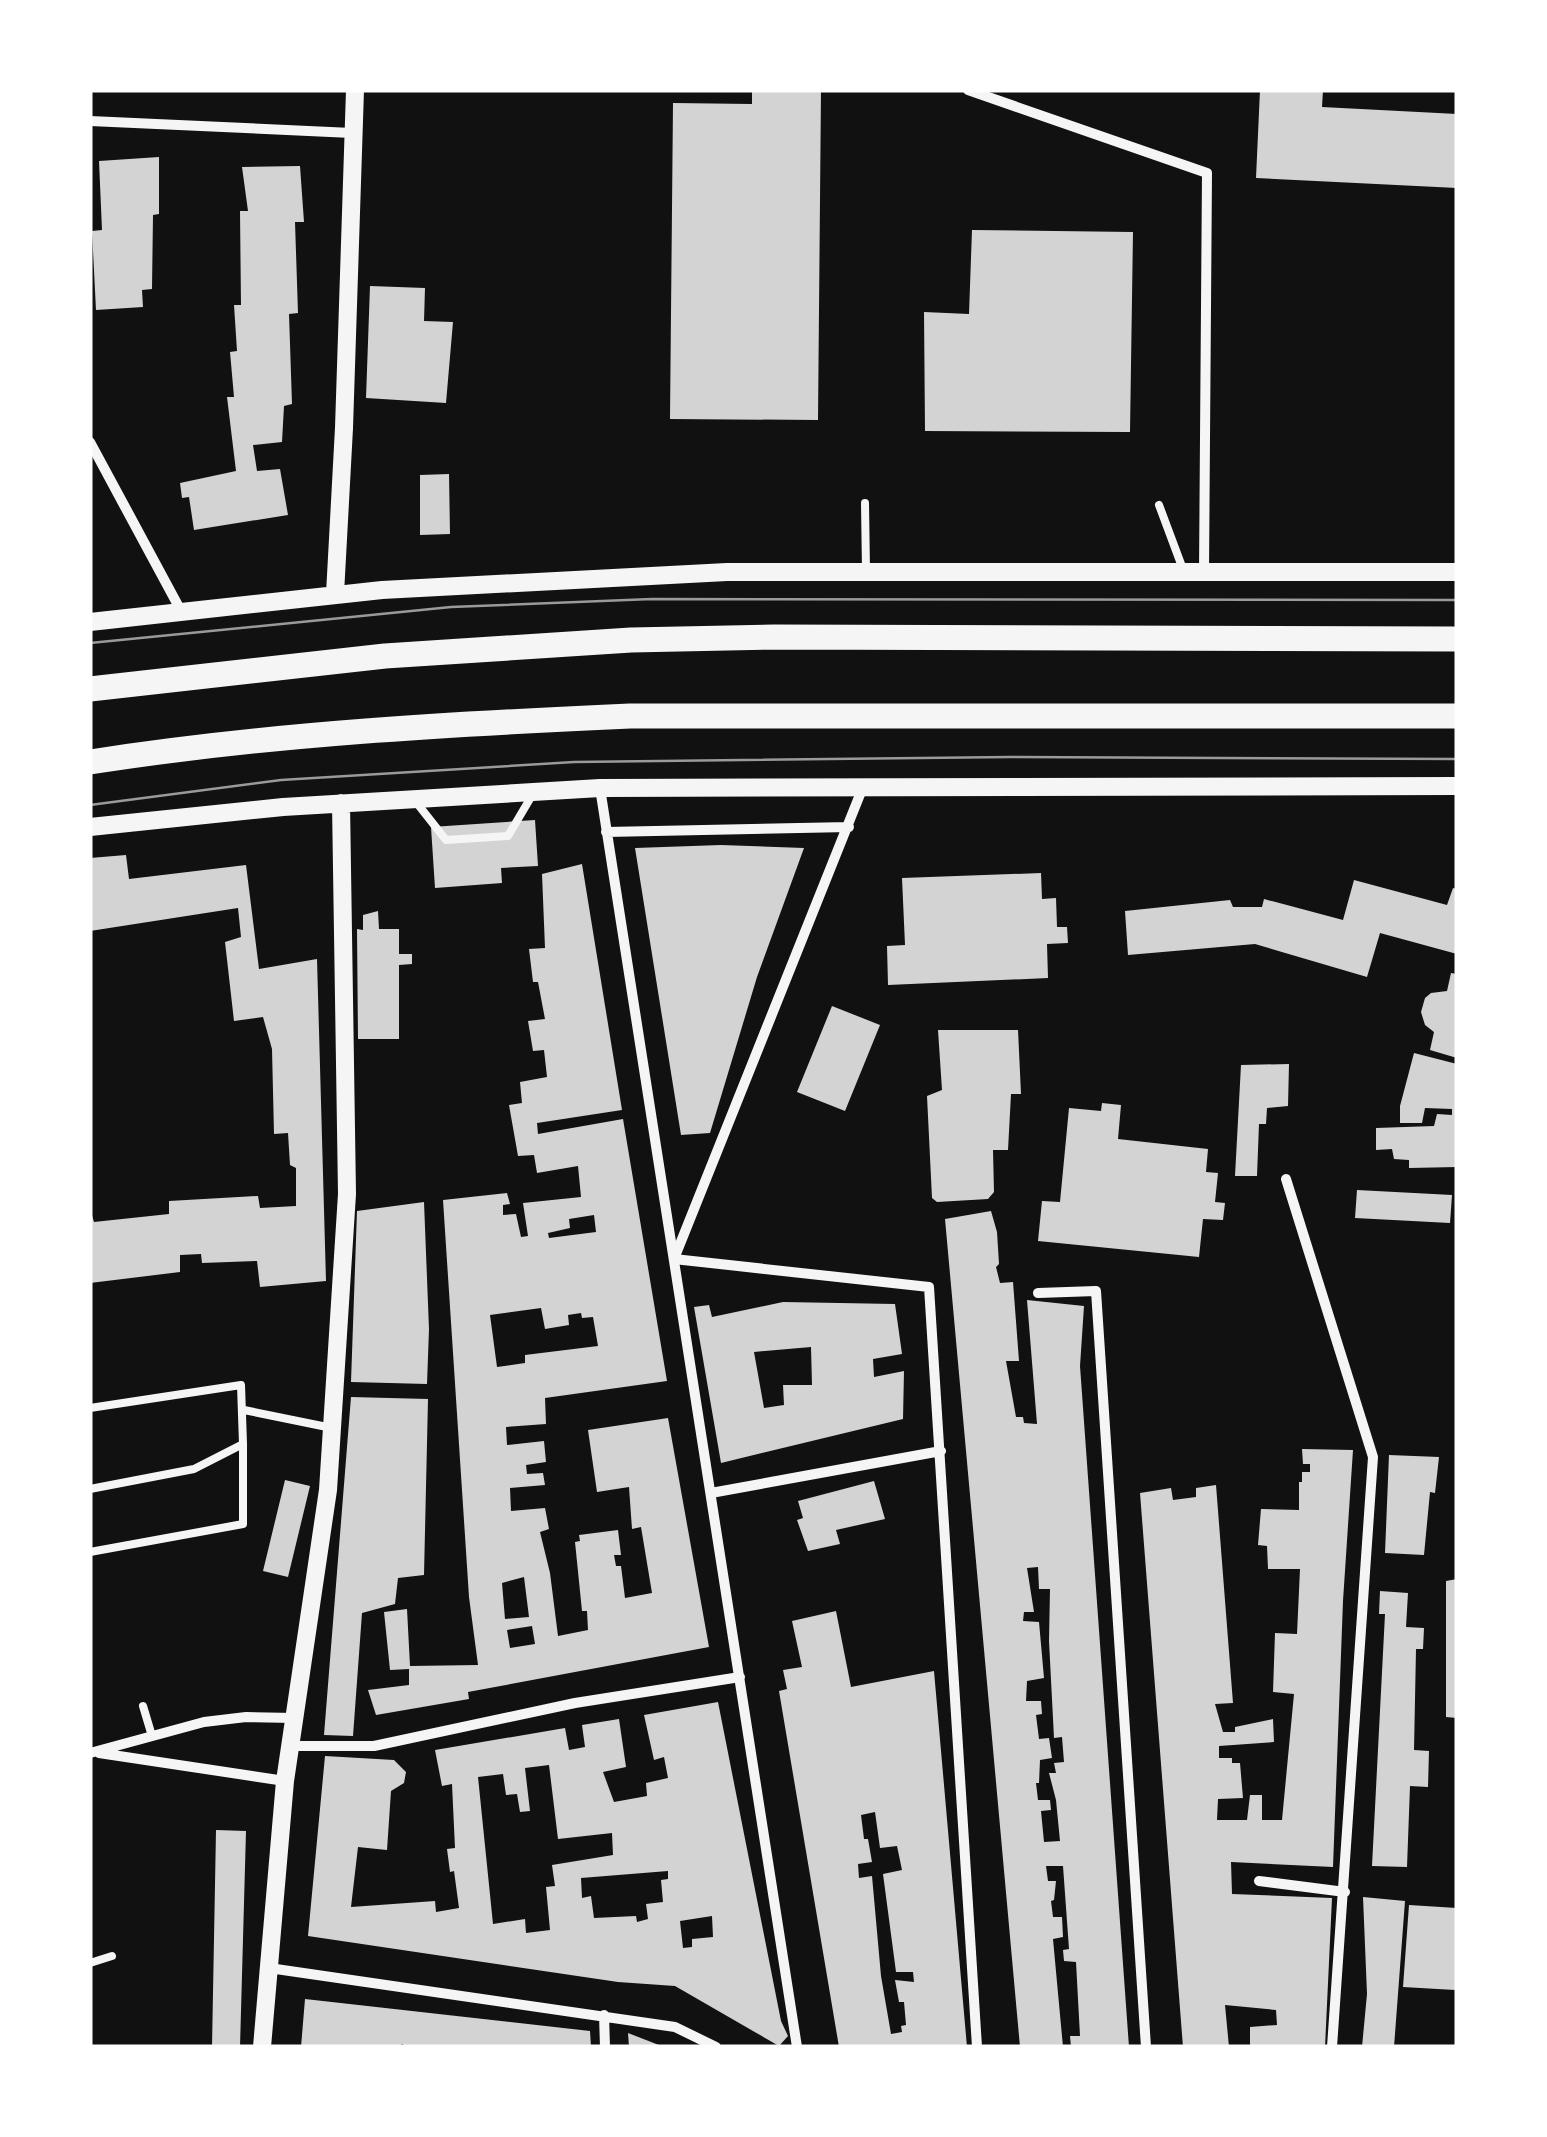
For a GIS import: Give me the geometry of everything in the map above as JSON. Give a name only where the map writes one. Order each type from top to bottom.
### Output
[{"type":"main road","points":[[90,688],[402,654],[632,640],[1457,639]]},
{"type":"main road","points":[[90,762],[254,740],[630,716],[1457,716]]},
{"type":"street","points":[[335,594],[356,90]]},
{"type":"street","points":[[968,90],[1207,173],[1204,572]]},
{"type":"street","points":[[90,121],[352,134]]},
{"type":"street","points":[[90,442],[180,609]]},
{"type":"street","points":[[90,622],[335,594],[491,582],[727,572],[1457,572]]},
{"type":"street","points":[[674,1260],[864,786]]},
{"type":"street","points":[[90,828],[341,803],[600,788],[1457,786]]},
{"type":"street","points":[[600,788],[797,2047]]},
{"type":"street","points":[[262,2047],[285,1780],[328,1490],[348,1194],[341,803]]},
{"type":"street","points":[[606,832],[849,827]]},
{"type":"street","points":[[1286,1179],[1374,1457],[1332,2047]]},
{"type":"street","points":[[674,1260],[929,1287],[976,2047]]},
{"type":"street","points":[[1038,1292],[1096,1292],[1146,2047]]},
{"type":"street","points":[[710,1493],[941,1451]]},
{"type":"street","points":[[291,1746],[374,1746],[576,1703],[740,1678]]},
{"type":"street","points":[[91,1752],[204,1722],[246,1717],[295,1718]]},
{"type":"street","points":[[91,1752],[285,1780]]},
{"type":"street","points":[[1260,1881],[1345,1892]]},
{"type":"street","points":[[269,1968],[675,2027],[716,2047]]},
{"type":"street","points":[[604,2015],[605,2047]]},
{"type":"lane","points":[[865,503],[866,571]]},
{"type":"lane","points":[[1159,506],[1184,572]]},
{"type":"lane","points":[[413,798],[446,840],[508,836],[534,792]]},
{"type":"lane","points":[[90,1408],[241,1385],[244,1410],[243,1524],[90,1552]]},
{"type":"lane","points":[[244,1410],[332,1428]]},
{"type":"lane","points":[[90,1489],[194,1469],[243,1444]]},
{"type":"lane","points":[[144,1706],[152,1736]]},
{"type":"lane","points":[[90,1963],[112,1956]]},
{"type":"building","points":[[752,90],[821,90],[818,420],[670,419],[673,103],[752,104]]},
{"type":"building","points":[[1260,90],[1323,90],[1322,107],[1457,114],[1457,188],[1256,178]]},
{"type":"building","points":[[159,157],[159,214],[153,215],[152,289],[142,290],[143,307],[96,310],[92,231],[102,230],[99,161]]},
{"type":"building","points":[[300,166],[304,222],[295,222],[298,313],[289,314],[292,404],[284,406],[282,442],[253,445],[257,471],[280,469],[288,515],[194,530],[189,497],[182,498],[180,483],[236,471],[227,397],[234,397],[230,352],[237,351],[234,305],[241,305],[240,211],[248,211],[242,167]]},
{"type":"building","points":[[972,230],[1133,232],[1130,432],[925,431],[924,312],[969,314]]},
{"type":"building","points":[[370,286],[425,288],[424,321],[453,322],[446,403],[366,398]]},
{"type":"building","points":[[449,474],[450,534],[420,535],[420,475]]},
{"type":"building","points":[[535,820],[538,866],[501,868],[502,883],[435,888],[431,827]]},
{"type":"building","points":[[635,848],[804,848],[757,977],[710,1133],[681,1135]]},
{"type":"building","points":[[126,855],[129,879],[246,865],[259,969],[317,959],[326,1281],[260,1287],[257,1261],[202,1263],[201,1254],[180,1255],[180,1272],[90,1283],[90,1209],[94,1222],[169,1214],[169,1201],[258,1196],[260,1208],[296,1206],[296,1168],[290,1165],[288,1133],[274,1134],[272,1049],[263,1017],[234,1021],[225,942],[241,937],[238,908],[90,931],[90,858]]},
{"type":"building","points":[[582,864],[622,1110],[537,1123],[538,1134],[623,1119],[667,1381],[545,1398],[546,1424],[506,1427],[507,1445],[544,1441],[546,1462],[526,1465],[527,1474],[543,1473],[545,1485],[510,1488],[511,1511],[545,1508],[549,1529],[540,1532],[558,1636],[588,1630],[587,1611],[582,1611],[575,1542],[580,1541],[579,1535],[618,1530],[621,1555],[614,1555],[616,1566],[621,1566],[625,1598],[652,1593],[641,1527],[632,1529],[629,1487],[597,1492],[588,1430],[668,1418],[709,1647],[468,1692],[469,1699],[376,1715],[368,1690],[409,1685],[409,1669],[390,1670],[384,1612],[407,1609],[410,1666],[478,1665],[469,1597],[443,1200],[507,1193],[510,1204],[503,1205],[503,1215],[516,1214],[521,1237],[528,1236],[523,1203],[581,1197],[578,1166],[537,1173],[534,1155],[518,1156],[509,1105],[522,1103],[520,1082],[547,1077],[544,1050],[533,1051],[528,1021],[545,1019],[538,982],[533,982],[529,949],[545,948],[542,874]],"holes":[[[594,1215],[596,1232],[549,1238],[548,1233],[570,1228],[569,1219]],[[541,1308],[545,1329],[569,1325],[568,1315],[581,1313],[582,1318],[593,1317],[598,1346],[525,1355],[525,1363],[497,1367],[490,1315]],[[524,1577],[529,1617],[505,1619],[502,1583]],[[532,1626],[535,1644],[510,1648],[507,1630]]]},
{"type":"building","points":[[1041,873],[1042,899],[1056,898],[1057,927],[1067,927],[1068,943],[1047,944],[1048,978],[888,985],[887,946],[905,945],[902,878]]},
{"type":"building","points":[[1354,880],[1447,905],[1453,888],[1457,889],[1457,954],[1380,933],[1367,977],[1255,944],[1128,955],[1125,911],[1230,900],[1233,907],[1262,907],[1264,899],[1343,920]]},
{"type":"building","points":[[378,911],[379,929],[399,929],[399,954],[412,954],[412,964],[399,965],[399,1039],[358,1039],[357,929],[363,930],[363,915]]},
{"type":"building","points":[[1451,973],[1457,974],[1457,1058],[1430,1050],[1434,1032],[1425,1025],[1421,1012],[1431,993],[1447,991]]},
{"type":"building","points":[[832,1006],[880,1025],[845,1111],[797,1092]]},
{"type":"building","points":[[938,1030],[1018,1030],[1021,1094],[1011,1094],[1008,1150],[993,1150],[994,1192],[988,1199],[937,1202],[932,1198],[927,1096],[942,1090]]},
{"type":"building","points":[[1414,1053],[1457,1064],[1457,1167],[1409,1168],[1409,1160],[1394,1159],[1392,1149],[1376,1150],[1376,1128],[1434,1126],[1437,1114],[1452,1115],[1452,1109],[1425,1108],[1422,1123],[1400,1123],[1400,1106]]},
{"type":"building","points":[[1289,1064],[1288,1106],[1267,1108],[1266,1124],[1259,1124],[1257,1176],[1235,1176],[1241,1065]]},
{"type":"building","points":[[1102,1103],[1121,1105],[1118,1139],[1208,1149],[1206,1172],[1218,1173],[1215,1202],[1225,1203],[1223,1220],[1203,1219],[1199,1257],[1038,1241],[1042,1201],[1060,1202],[1069,1108],[1101,1111]]},
{"type":"building","points":[[1357,1190],[1452,1195],[1450,1223],[1355,1218]]},
{"type":"building","points":[[424,1202],[427,1384],[351,1382],[357,1211]]},
{"type":"building","points":[[991,1211],[997,1232],[996,1267],[1000,1283],[1013,1282],[1019,1361],[1006,1361],[1016,1417],[1023,1417],[1024,1423],[1037,1424],[1027,1300],[1084,1306],[1080,1366],[1129,2047],[1071,2047],[1070,2036],[1080,2036],[1076,1962],[1064,1961],[1063,1950],[1069,1949],[1063,1866],[1046,1866],[1048,1881],[1056,1881],[1051,1901],[1053,1917],[1062,1917],[1063,1937],[1053,1939],[1063,2047],[1020,2047],[945,1219]],"holes":[[[1038,1567],[1039,1589],[1050,1589],[1054,1738],[1062,1737],[1064,1762],[1054,1763],[1056,1773],[1049,1773],[1060,1841],[1044,1842],[1041,1811],[1051,1810],[1050,1800],[1038,1800],[1036,1783],[1040,1760],[1052,1758],[1049,1738],[1039,1739],[1036,1715],[1042,1714],[1041,1701],[1026,1701],[1027,1681],[1044,1678],[1039,1622],[1023,1621],[1024,1612],[1034,1612],[1027,1568]]]},
{"type":"building","points":[[783,1302],[895,1304],[902,1354],[873,1359],[874,1377],[904,1371],[903,1419],[721,1463],[694,1307],[709,1305],[712,1317]],"holes":[[[811,1347],[812,1385],[783,1385],[784,1405],[764,1408],[754,1352]]]},
{"type":"building","points":[[351,1397],[428,1399],[424,1575],[398,1578],[395,1604],[362,1613],[353,1736],[324,1735]]},
{"type":"building","points":[[1302,1449],[1353,1450],[1333,1867],[1231,1862],[1232,1894],[1332,1898],[1325,2047],[1250,2047],[1250,2027],[1277,2025],[1276,2010],[1225,2005],[1229,2047],[1183,2047],[1140,1493],[1171,1488],[1173,1500],[1196,1497],[1196,1488],[1216,1485],[1233,1703],[1215,1704],[1223,1732],[1235,1732],[1235,1727],[1273,1719],[1274,1742],[1219,1746],[1219,1758],[1232,1758],[1232,1763],[1240,1763],[1243,1798],[1218,1799],[1217,1820],[1247,1820],[1250,1795],[1262,1795],[1262,1820],[1282,1820],[1294,1694],[1273,1692],[1275,1633],[1297,1634],[1300,1569],[1268,1569],[1267,1546],[1258,1545],[1261,1509],[1299,1510],[1299,1482],[1302,1472],[1310,1472],[1310,1464],[1303,1464]]},
{"type":"building","points":[[1389,1455],[1439,1457],[1435,1493],[1430,1492],[1424,1555],[1385,1553]]},
{"type":"building","points":[[285,1480],[310,1486],[288,1577],[263,1571]]},
{"type":"building","points":[[874,1481],[885,1519],[836,1530],[840,1544],[808,1551],[797,1520],[803,1518],[798,1501]]},
{"type":"building","points":[[1457,1579],[1457,1718],[1446,1717],[1446,1581]]},
{"type":"building","points":[[1380,1591],[1408,1593],[1406,1627],[1424,1628],[1423,1649],[1416,1649],[1414,1750],[1429,1751],[1428,1787],[1410,1786],[1407,1867],[1372,1866],[1385,1614],[1379,1614]]},
{"type":"building","points":[[836,1611],[851,1687],[934,1671],[967,2047],[839,2047],[779,1691],[787,1689],[783,1670],[802,1667],[792,1621]],"holes":[[[875,1812],[880,1848],[897,1846],[902,1870],[883,1874],[896,1972],[913,1972],[914,1982],[895,1980],[899,2002],[904,2002],[906,2025],[901,2026],[902,2032],[891,2034],[881,1976],[872,1876],[859,1878],[858,1864],[872,1862],[861,1815]]]},
{"type":"building","points":[[718,1702],[781,2021],[788,2036],[779,2046],[675,1986],[618,1982],[308,1936],[325,1756],[394,1760],[406,1772],[404,1783],[391,1791],[387,1850],[358,1847],[351,1907],[435,1901],[436,1912],[459,1908],[447,1849],[455,1848],[452,1784],[442,1786],[435,1750],[565,1728],[569,1750],[585,1747],[582,1725],[619,1719],[626,1767],[603,1772],[614,1802],[647,1796],[646,1783],[668,1778],[664,1757],[654,1760],[644,1715]],"holes":[[[549,1765],[558,1839],[612,1833],[613,1855],[552,1865],[555,1886],[546,1887],[550,1930],[526,1933],[525,1919],[493,1924],[478,1777],[503,1774],[506,1795],[517,1794],[520,1812],[530,1811],[525,1768]],[[668,1871],[668,1879],[661,1880],[663,1902],[646,1904],[648,1919],[637,1922],[636,1916],[594,1918],[591,1896],[582,1898],[581,1878]],[[712,1916],[713,1937],[692,1939],[692,1947],[683,1948],[680,1921]]]},
{"type":"building","points":[[216,1830],[246,1831],[240,2047],[212,2047]]},
{"type":"building","points":[[1363,1897],[1405,1901],[1394,2047],[1362,2047],[1367,1994]]},
{"type":"building","points":[[1409,1905],[1457,1908],[1455,1990],[1403,1987]]},
{"type":"building","points":[[305,1999],[590,2031],[591,2047],[301,2047]]},
{"type":"building","points":[[628,2033],[664,2047],[629,2047]]},
{"type":"tram line","points":[[90,643],[451,607],[652,599],[1457,600]]},
{"type":"tram line","points":[[90,805],[281,780],[574,762],[1010,757],[1457,759]]}]
